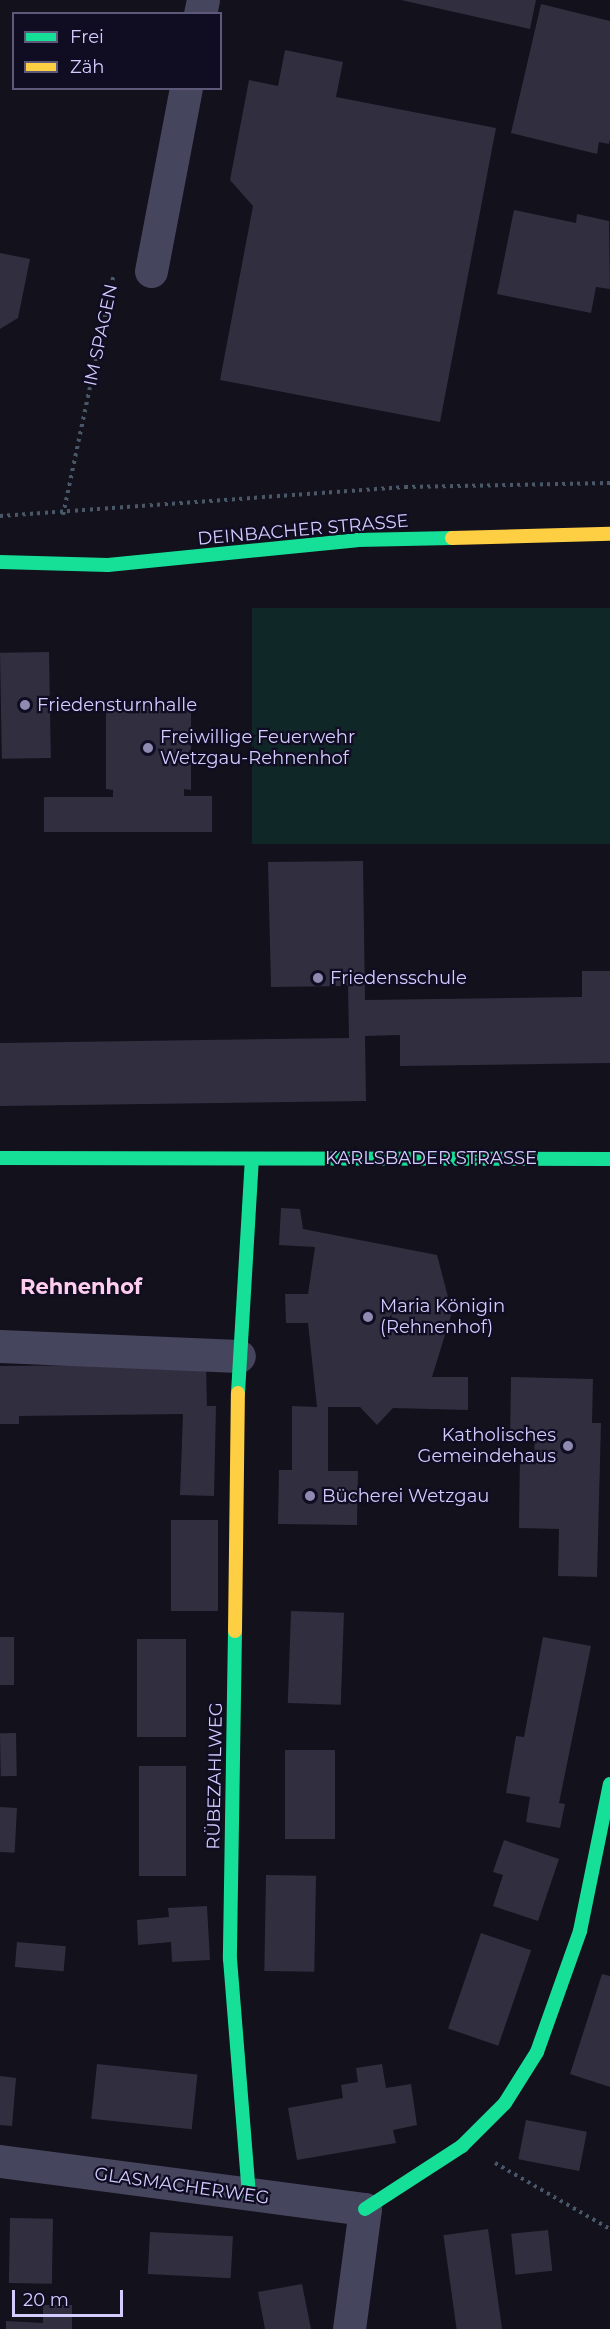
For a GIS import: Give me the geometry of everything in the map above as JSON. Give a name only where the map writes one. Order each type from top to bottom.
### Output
[{"type":"street","points":[[152,271],[186,90]]},
{"type":"street","name":"DEINBACHER STRASSE","points":[[0,562],[108,565],[357,540],[610,534]]},
{"type":"street","name":"KARLSBADER STRASSE","points":[[0,1158],[610,1159]]},
{"type":"street","points":[[0,1346],[239,1356],[252,1159]]},
{"type":"street","name":"RÜBEZAHLWEG","points":[[239,1356],[230,1959],[249,2195]]},
{"type":"street","points":[[349,2329],[365,2209],[462,2146],[505,2103],[537,2052],[580,1931],[610,1784]]},
{"type":"street","name":"GLASMACHERWEG","points":[[0,2162],[365,2209]]},
{"type":"path","name":"IM SPAGEN","points":[[63,516],[115,267],[152,271]]},
{"type":"path","points":[[0,516],[63,516],[405,487],[610,483]]},
{"type":"path","points":[[462,2146],[610,2229]]},
{"type":"green space","points":[[252,608],[610,608],[610,844],[252,844]]},
{"type":"building","points":[[401,0],[536,0],[530,29]]},
{"type":"building","points":[[541,4],[610,21],[610,139],[609,144],[599,142],[597,154],[511,133]]},
{"type":"building","points":[[285,50],[343,62],[336,97],[496,128],[440,422],[220,380],[253,206],[230,180],[249,80],[278,86]]},
{"type":"building","points":[[514,210],[576,223],[577,214],[609,221],[610,289],[596,287],[591,313],[497,294]]},
{"type":"building","points":[[0,253],[30,259],[18,318],[0,329]]},
{"type":"building","name":"Friedensturnhalle","points":[[49,652],[51,758],[2,759],[0,653]]},
{"type":"building","name":"Freiwillige Feuerwehr Wetzgau-Rehnenhof","points":[[106,706],[191,706],[191,790],[184,789],[184,796],[212,796],[212,832],[44,832],[44,797],[113,797],[113,790],[106,789]]},
{"type":"building","name":"Friedensschule","points":[[363,861],[365,1000],[582,997],[582,971],[610,971],[610,1063],[400,1066],[400,1035],[365,1036],[366,1101],[0,1106],[0,1043],[349,1038],[348,986],[271,987],[268,862]]},
{"type":"building","name":"Maria Königin (Rehnenhof)","points":[[281,1208],[300,1209],[303,1229],[437,1255],[452,1312],[432,1377],[468,1377],[468,1410],[393,1408],[377,1425],[360,1407],[328,1407],[328,1471],[358,1471],[357,1525],[278,1524],[279,1470],[292,1470],[292,1406],[317,1407],[308,1323],[286,1323],[285,1294],[308,1294],[315,1247],[279,1245]]},
{"type":"building","points":[[206,1364],[207,1406],[216,1406],[214,1496],[180,1495],[183,1414],[19,1416],[19,1424],[0,1424],[0,1366]]},
{"type":"building","name":"Katholisches Gemeindehaus","points":[[511,1377],[593,1379],[592,1423],[601,1423],[597,1577],[558,1576],[559,1529],[519,1528],[520,1454],[534,1454],[535,1437],[510,1437]]},
{"type":"building","points":[[171,1520],[218,1520],[218,1611],[171,1611]]},
{"type":"building","points":[[291,1611],[344,1613],[341,1705],[288,1703]]},
{"type":"building","points":[[0,1637],[14,1637],[14,1685],[0,1685]]},
{"type":"building","points":[[543,1637],[591,1646],[559,1803],[565,1804],[560,1828],[526,1822],[530,1797],[506,1793],[516,1736],[524,1737]]},
{"type":"building","points":[[137,1639],[186,1639],[186,1737],[137,1737]]},
{"type":"building","points":[[0,1733],[16,1733],[17,1776],[1,1776]]},
{"type":"building","points":[[285,1750],[335,1750],[335,1839],[285,1839]]},
{"type":"building","points":[[139,1766],[186,1766],[186,1876],[139,1876]]},
{"type":"building","points":[[0,1807],[17,1808],[15,1853],[0,1852]]},
{"type":"building","points":[[504,1840],[559,1859],[538,1921],[493,1906],[503,1875],[493,1872]]},
{"type":"building","points":[[266,1875],[316,1876],[314,1972],[264,1971]]},
{"type":"building","points":[[207,1906],[210,1960],[172,1962],[171,1942],[138,1945],[137,1920],[169,1917],[168,1908]]},
{"type":"building","points":[[481,1933],[531,1950],[498,2046],[448,2028]]},
{"type":"building","points":[[17,1942],[66,1946],[64,1971],[15,1967]]},
{"type":"building","points":[[602,1974],[610,1976],[610,2087],[570,2074]]},
{"type":"building","points":[[97,2064],[197,2075],[192,2129],[91,2119]]},
{"type":"building","points":[[382,2064],[386,2088],[411,2084],[417,2125],[393,2130],[396,2143],[297,2160],[288,2108],[343,2098],[341,2085],[358,2082],[356,2068]]},
{"type":"building","points":[[0,2076],[16,2078],[12,2126],[0,2125]]},
{"type":"building","points":[[526,2120],[587,2132],[579,2171],[518,2159]]},
{"type":"building","points":[[10,2218],[53,2219],[52,2284],[9,2283]]},
{"type":"building","points":[[488,2229],[502,2329],[457,2329],[443,2235]]},
{"type":"building","points":[[548,2230],[552,2271],[515,2275],[511,2234]]},
{"type":"building","points":[[150,2232],[233,2236],[231,2278],[148,2274]]},
{"type":"building","points":[[302,2284],[311,2329],[265,2329],[258,2292]]},
{"type":"building","points":[[43,2305],[72,2305],[72,2329],[6,2329],[6,2321],[43,2323]]},
{"type":"traffic: fast","points":[[0,562],[108,565],[357,540],[452,538]]},
{"type":"traffic: fast","points":[[0,1158],[610,1159]]},
{"type":"traffic: fast","points":[[238,1393],[252,1159]]},
{"type":"traffic: fast","points":[[235,1631],[230,1959],[249,2195]]},
{"type":"traffic: fast","points":[[365,2209],[462,2146],[505,2103],[537,2052],[580,1931],[610,1784]]},
{"type":"traffic: slow","points":[[452,538],[610,534]]},
{"type":"traffic: slow","points":[[235,1631],[238,1393]]},
{"type":"place","name":"Friedensturnhalle","points":[[25,705]]},
{"type":"place","name":"Freiwillige Feuerwehr Wetzgau-Rehnenhof","points":[[148,748]]},
{"type":"place","name":"Friedensschule","points":[[318,978]]},
{"type":"place","name":"Maria Königin (Rehnenhof)","points":[[368,1317]]},
{"type":"place","name":"Katholisches Gemeindehaus","points":[[568,1446]]},
{"type":"place","name":"Bücherei Wetzgau","points":[[310,1496]]},
{"type":"district","name":"Rehnenhof","points":[[81,1287]]}]
